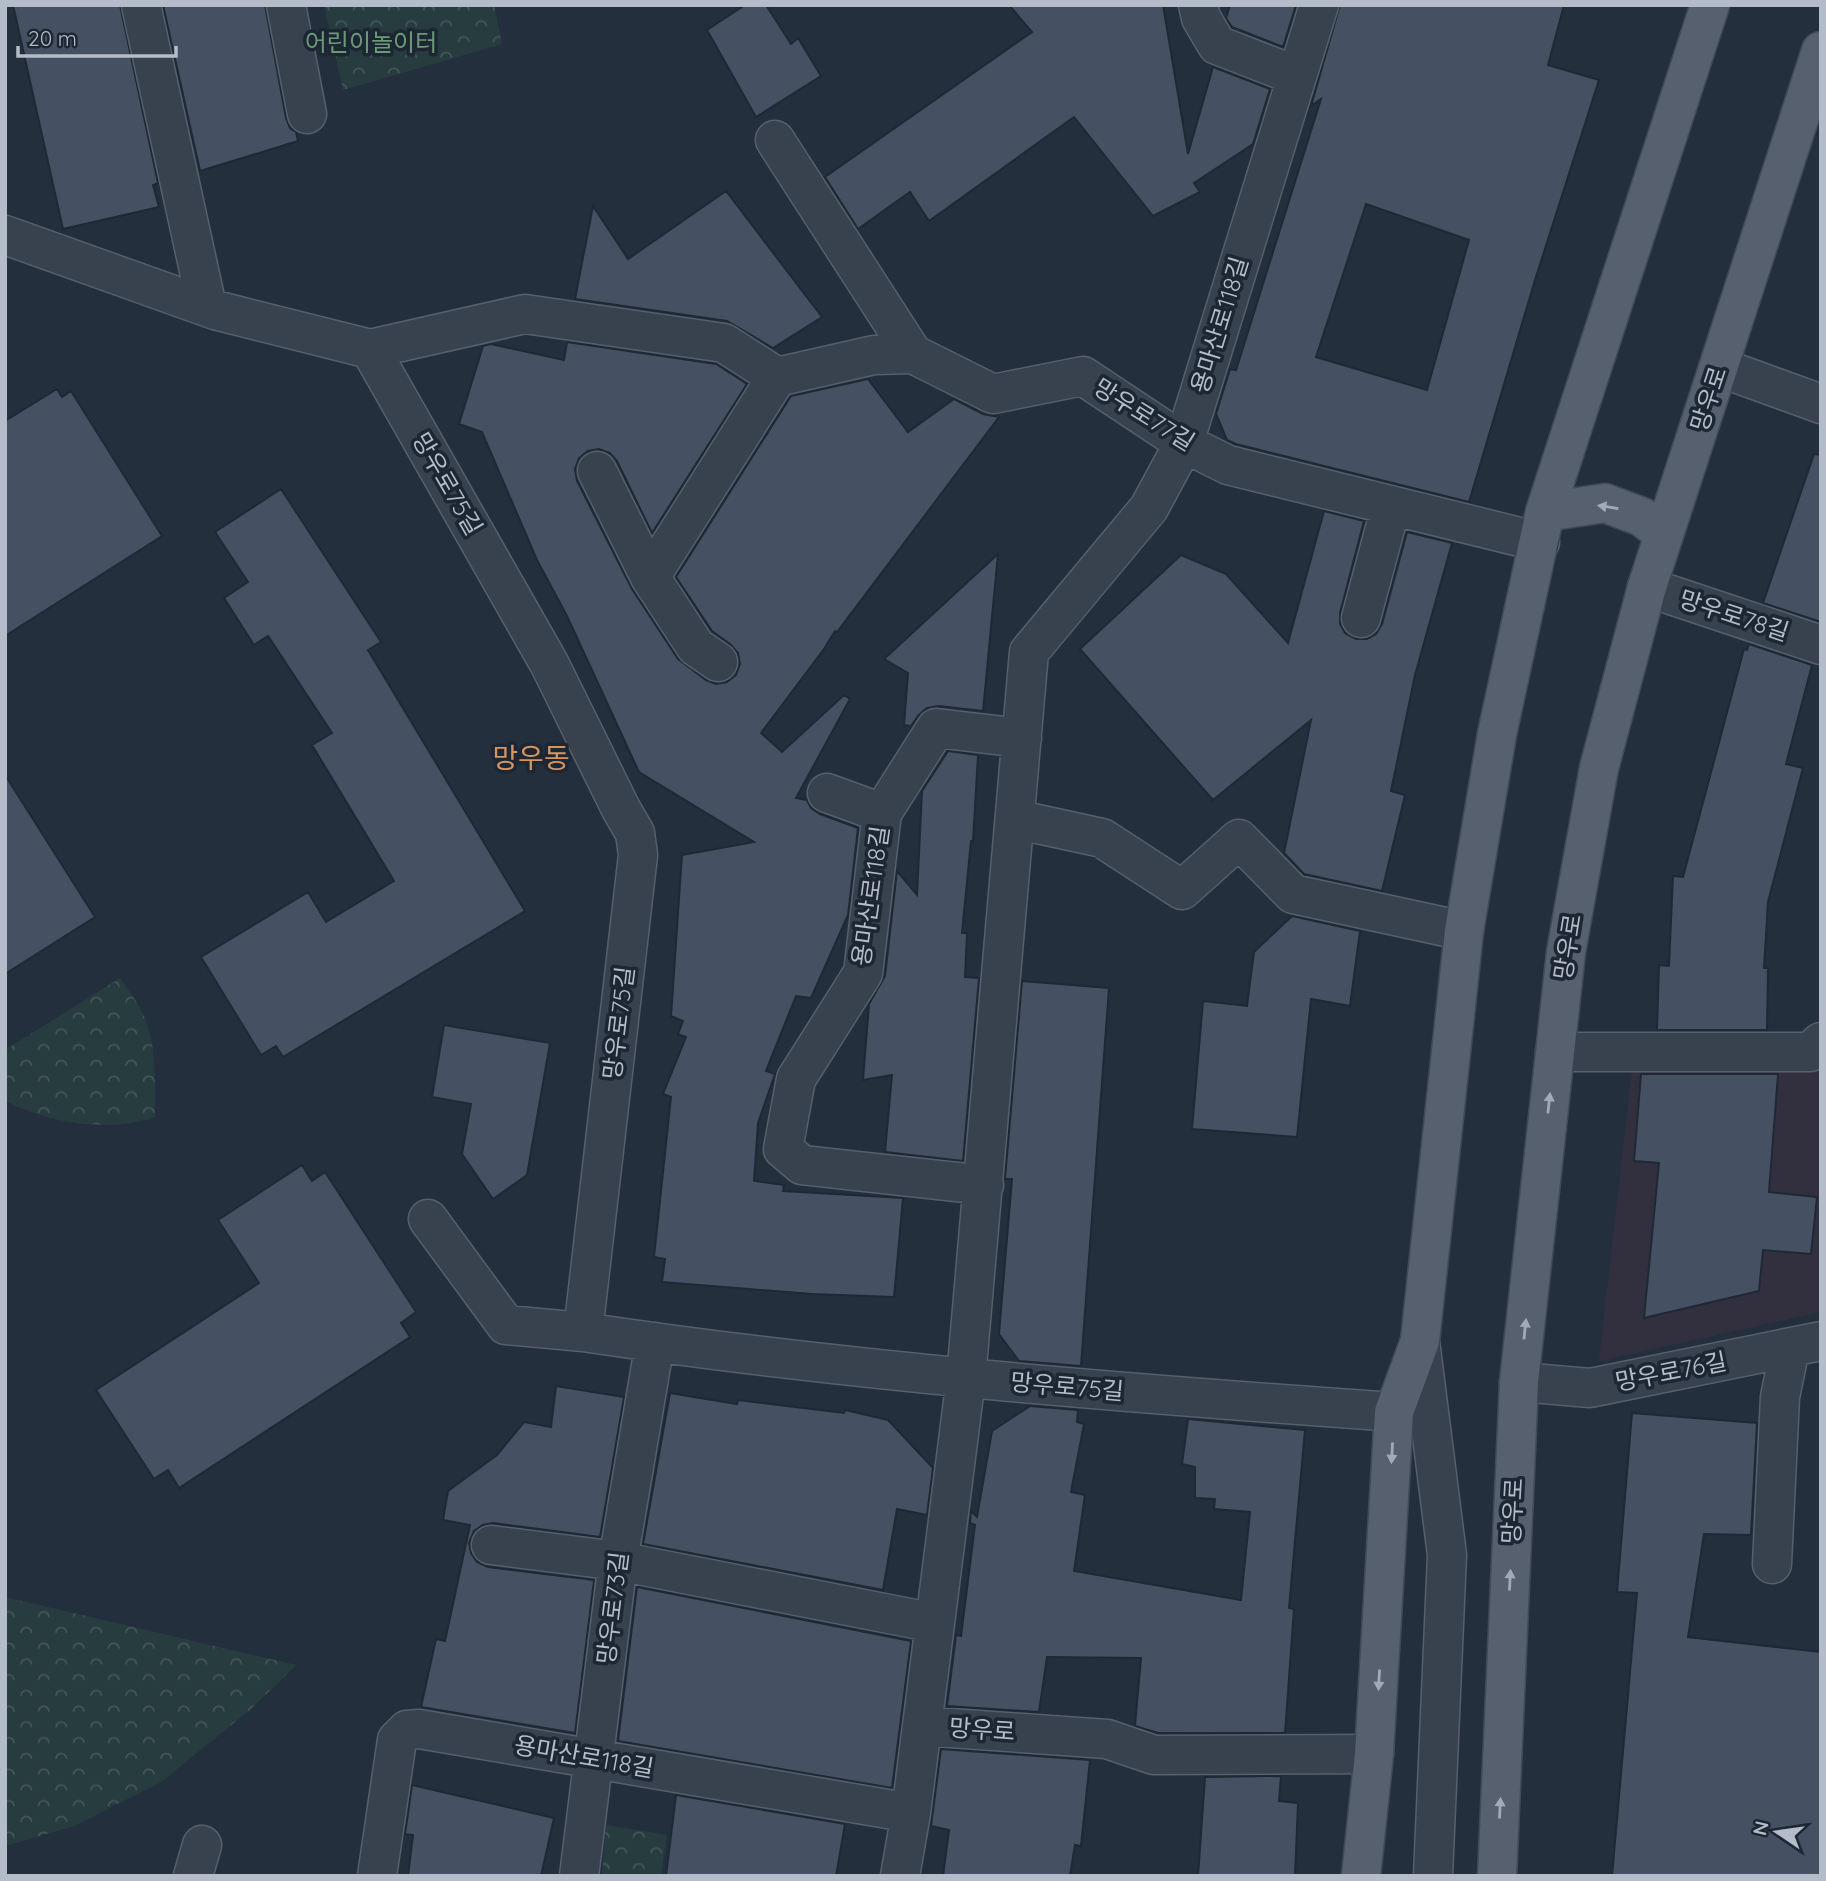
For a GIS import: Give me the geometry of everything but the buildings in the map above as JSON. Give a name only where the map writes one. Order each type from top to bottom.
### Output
[{"type":"main road","points":[[1361,1876],[1374,1754],[1394,1412],[1420,1340],[1464,931],[1497,734],[1542,527],[1710,5]]},
{"type":"main road","name":"망우로","points":[[1497,1876],[1519,1382],[1566,953],[1599,768],[1647,587],[1821,51]]},
{"type":"main road","points":[[1542,527],[1605,503],[1642,517],[1664,534]]},
{"type":"street","points":[[141,5],[207,307]]},
{"type":"street","points":[[286,5],[307,114]]},
{"type":"street","points":[[1198,5],[1201,18],[1217,45],[1297,76]]},
{"type":"street","name":"용마산로118길","points":[[900,1876],[911,1813],[966,1378],[1029,652],[1149,508],[1184,443],[1319,5]]},
{"type":"street","points":[[775,140],[913,354]]},
{"type":"street","points":[[5,235],[207,307],[370,349],[525,314],[724,343],[776,377],[650,577]]},
{"type":"street","name":"망우로75길","points":[[370,349],[550,665],[635,833],[638,855],[636,879],[583,1332],[966,1378],[1134,1394],[1394,1412]]},
{"type":"street","name":"망우로77길","points":[[776,377],[874,355],[913,354],[993,394],[1083,376],[1184,443],[1228,465],[1391,506],[1542,527]]},
{"type":"street","points":[[1719,367],[1821,404]]},
{"type":"street","points":[[597,471],[650,577],[696,647],[718,662]]},
{"type":"street","points":[[1361,618],[1391,506]]},
{"type":"street","name":"망우로78길","points":[[1647,587],[1821,645]]},
{"type":"street","name":"용마산로118길","points":[[984,1185],[802,1165],[783,1149],[796,1079],[863,973],[882,813],[936,728],[1022,738]]},
{"type":"street","points":[[827,793],[882,813]]},
{"type":"street","points":[[1015,819],[1102,838],[1182,890],[1239,839],[1293,894],[1464,931]]},
{"type":"street","points":[[1555,1052],[1810,1052],[1821,1042]]},
{"type":"street","points":[[428,1219],[506,1325],[583,1332]]},
{"type":"street","points":[[1420,1340],[1447,1555],[1433,1876]]},
{"type":"street","name":"망우로73길","points":[[579,1876],[618,1561],[655,1342]]},
{"type":"street","points":[[1773,1564],[1780,1397],[1805,1344]]},
{"type":"street","name":"망우로76길","points":[[1519,1382],[1590,1388],[1805,1344]]},
{"type":"street","points":[[491,1545],[618,1561],[935,1623]]},
{"type":"street","name":"망우로","points":[[922,1726],[1107,1739],[1154,1755],[1374,1754]]},
{"type":"street","name":"용마산로118길","points":[[377,1876],[397,1740],[407,1730],[419,1729],[911,1813]]},
{"type":"shaded area","points":[[1633,1061],[1821,1061],[1821,1312],[1599,1361]]},
{"type":"green space","name":"어린이놀이터","points":[[324,5],[494,5],[502,44],[343,90]]},
{"type":"green space","points":[[120,978],[136,1001],[149,1031],[154,1060],[155,1117],[118,1124],[79,1123],[41,1115],[5,1101],[5,1050]]},
{"type":"green space","points":[[5,1597],[296,1665],[251,1709],[161,1782],[74,1826],[5,1846]]},
{"type":"green space","points":[[606,1825],[667,1835],[661,1876],[602,1876]]},
{"type":"district","name":"망우동","points":[[531,758]]}]
